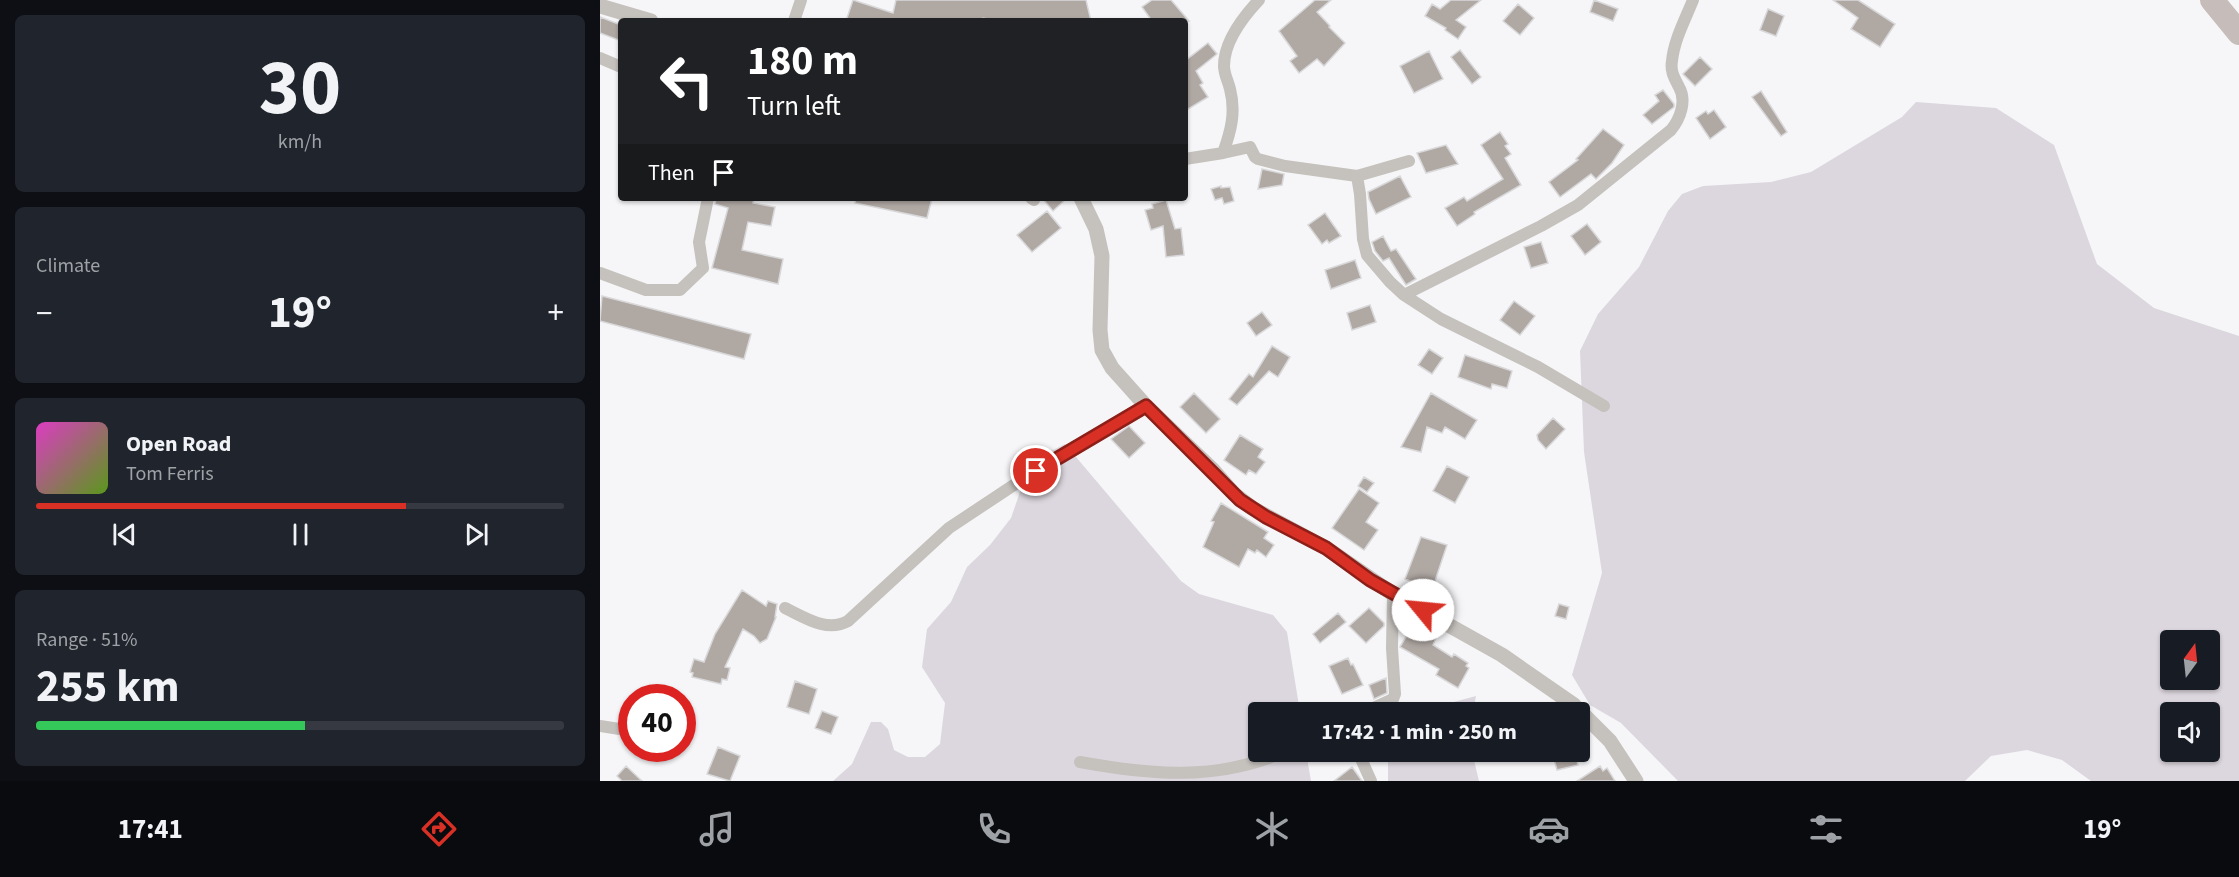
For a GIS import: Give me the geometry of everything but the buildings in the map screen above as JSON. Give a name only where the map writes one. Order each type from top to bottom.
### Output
[{"type":"street","points":[[795,18],[801,0]]},
{"type":"street","points":[[1223,153],[1232,123],[1233,111],[1224,69],[1225,59],[1241,23],[1259,0]]},
{"type":"street","points":[[1404,295],[1578,205],[1671,130],[1677,122],[1682,100],[1681,89],[1674,80],[1671,64],[1675,46],[1693,0]]},
{"type":"street","points":[[601,4],[642,18]]},
{"type":"street","points":[[600,58],[618,66]]},
{"type":"street","points":[[1188,159],[1250,147],[1255,157],[1285,166],[1357,176],[1409,161]]},
{"type":"street","points":[[1357,176],[1363,239],[1367,255],[1390,282],[1404,295],[1441,319],[1538,368],[1604,406]]},
{"type":"street","points":[[600,273],[646,290],[680,290],[704,268],[699,242],[707,201]]},
{"type":"street","points":[[1082,201],[1096,229],[1102,256],[1100,330],[1102,350],[1112,368],[1146,406],[1240,500],[1266,517],[1326,548],[1393,594],[1502,655],[1574,705],[1610,741],[1636,781]]},
{"type":"street","points":[[785,608],[827,625],[842,624],[848,621],[949,528],[1050,461],[1146,406]]},
{"type":"street","points":[[1387,702],[1393,699],[1395,694],[1392,648],[1393,594]]},
{"type":"street","points":[[600,726],[618,729]]},
{"type":"street","points":[[1080,762],[1132,771],[1180,775],[1216,772],[1263,762]]},
{"type":"street","points":[[1362,762],[1371,781]]},
{"type":"shaded area","points":[[1916,102],[1996,108],[2054,145],[2097,264],[2154,308],[2239,336],[2239,781],[2091,781],[2062,760],[2027,750],[1991,756],[1965,781],[1678,781],[1621,723],[1590,705],[1572,675],[1602,573],[1584,452],[1580,351],[1598,314],[1639,267],[1668,211],[1682,194],[1703,186],[1771,182],[1811,172],[1902,117]]},
{"type":"shaded area","points":[[1065,444],[1181,581],[1199,594],[1273,615],[1287,632],[1298,702],[1248,702],[1248,762],[1308,762],[1311,781],[833,781],[852,764],[871,722],[881,722],[888,729],[894,750],[908,757],[925,757],[940,744],[945,703],[922,667],[927,629],[951,602],[967,567],[990,545],[1011,518],[1022,486],[1036,471],[1047,453]]},
{"type":"shaded area","points":[[1476,696],[1475,702],[1454,702]]},
{"type":"shaded area","points":[[1388,762],[1474,762],[1479,781],[1388,781]]},
{"type":"waterway","points":[[2212,0],[2239,33]]},
{"type":"route","points":[[1036,471],[1146,406],[1180,441],[1213,470],[1240,500],[1266,517],[1326,548],[1370,580],[1423,610]]}]
